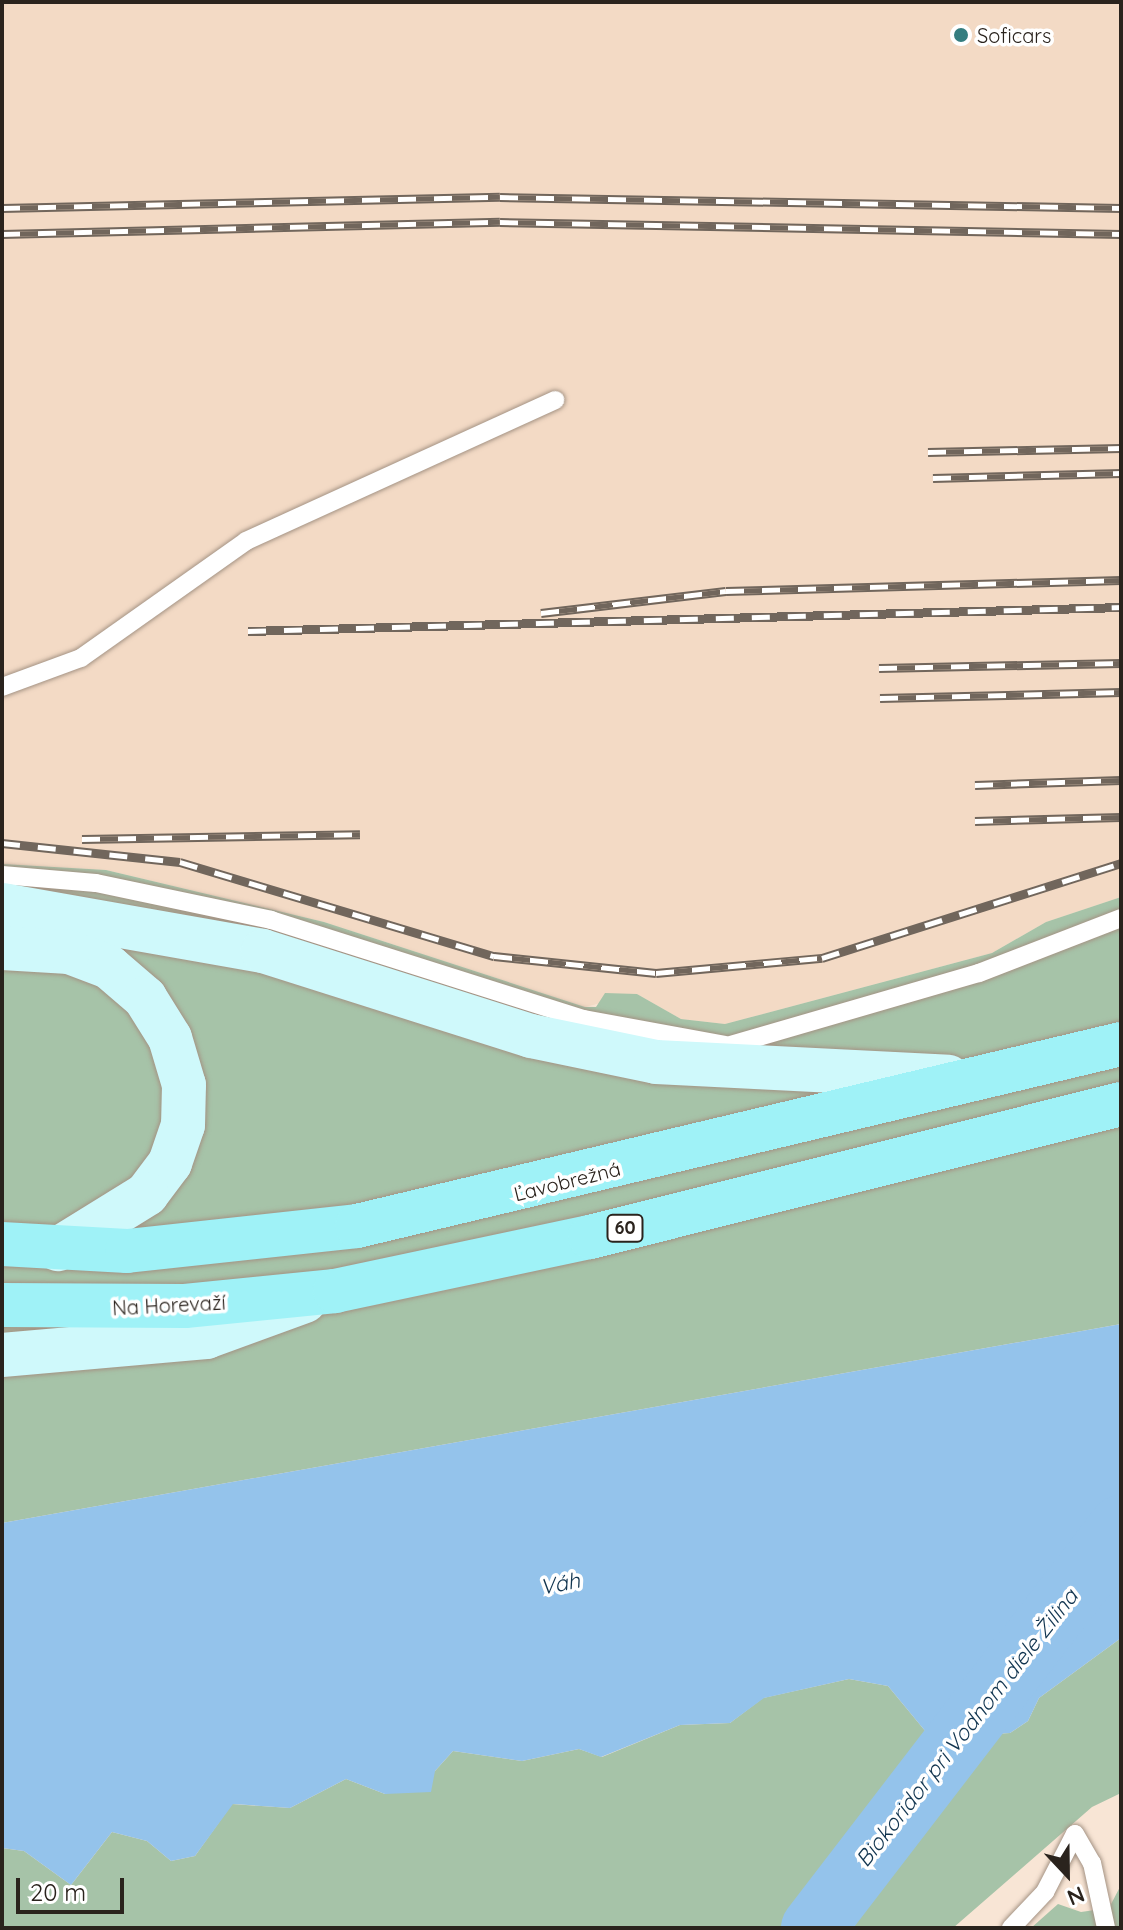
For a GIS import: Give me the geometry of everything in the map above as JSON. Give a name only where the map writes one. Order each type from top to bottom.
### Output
[{"type":"main road","points":[[2,905],[148,925],[263,951],[531,1036],[656,1062],[979,1078]]},
{"type":"main road","points":[[2,948],[69,952],[109,967],[153,1011],[184,1085],[183,1125],[170,1163],[147,1194],[58,1249]]},
{"type":"main road","name":"Ľavobrežná","points":[[2,1244],[58,1249],[208,1246],[357,1226],[1121,1044]]},
{"type":"main road","name":"60","points":[[335,1291],[590,1237],[1121,1104]]},
{"type":"main road","points":[[2,1355],[206,1337],[335,1291]]},
{"type":"main road","name":"Na Horevaží","points":[[2,1305],[185,1306],[335,1291]]},
{"type":"lane","points":[[2,687],[81,658],[246,541],[555,400]]},
{"type":"lane","points":[[2,875],[96,883],[271,920],[584,1019],[721,1047],[792,1032],[979,973],[1121,918]]},
{"type":"lane","points":[[1011,1928],[1045,1892],[1075,1834],[1092,1863],[1106,1928]]},
{"type":"shaded area","points":[[2,2],[1121,2],[1121,897],[1046,922],[992,953],[725,1024],[681,1019],[637,994],[585,1007],[324,922],[106,870],[2,864]]},
{"type":"green space","points":[[2,864],[106,870],[324,922],[585,1007],[596,1007],[605,993],[637,994],[681,1019],[725,1024],[992,953],[1046,922],[1121,897],[1121,1324],[2,1523]]},
{"type":"green space","points":[[1121,1638],[1121,1793],[1092,1807],[953,1928],[2,1928],[2,1848],[24,1851],[71,1885],[112,1832],[147,1841],[171,1861],[195,1856],[232,1804],[290,1808],[346,1779],[385,1794],[435,1771],[453,1751],[522,1761],[579,1749],[602,1757],[680,1725],[730,1723],[763,1698],[849,1679],[888,1686],[931,1738],[1010,1733],[1028,1721],[1039,1698]]},
{"type":"green space","points":[[1121,1885],[1121,1928],[1031,1928],[1058,1904],[1081,1912],[1109,1908]]},
{"type":"water","name":"Váh","points":[[1121,1324],[1121,1638],[1039,1698],[1028,1721],[1010,1733],[931,1738],[888,1686],[849,1679],[764,1698],[730,1723],[680,1725],[601,1757],[579,1749],[522,1761],[453,1751],[435,1771],[431,1792],[385,1794],[346,1779],[290,1808],[233,1804],[195,1856],[171,1861],[147,1841],[112,1832],[71,1885],[24,1851],[2,1848],[2,1523]]},
{"type":"waterway","name":"Biokoridor pri Vodnom diele Žilina","points":[[813,1928],[1121,1527]]},
{"type":"railway","points":[[2,208],[500,197],[1121,208]]},
{"type":"railway","points":[[2,234],[500,222],[1121,234]]},
{"type":"railway","points":[[928,452],[1121,448]]},
{"type":"railway","points":[[933,478],[1121,473]]},
{"type":"railway","points":[[541,613],[726,591],[1121,580]]},
{"type":"railway","points":[[248,631],[1121,607]]},
{"type":"railway","points":[[879,668],[1121,663]]},
{"type":"railway","points":[[880,698],[1121,692]]},
{"type":"railway","points":[[975,785],[1121,780]]},
{"type":"railway","points":[[975,821],[1121,817]]},
{"type":"railway","points":[[82,839],[360,834]]},
{"type":"railway","points":[[2,843],[180,862],[494,956],[656,973],[822,958],[1121,863]]},
{"type":"place","name":"Soficars","points":[[961,35]]}]
